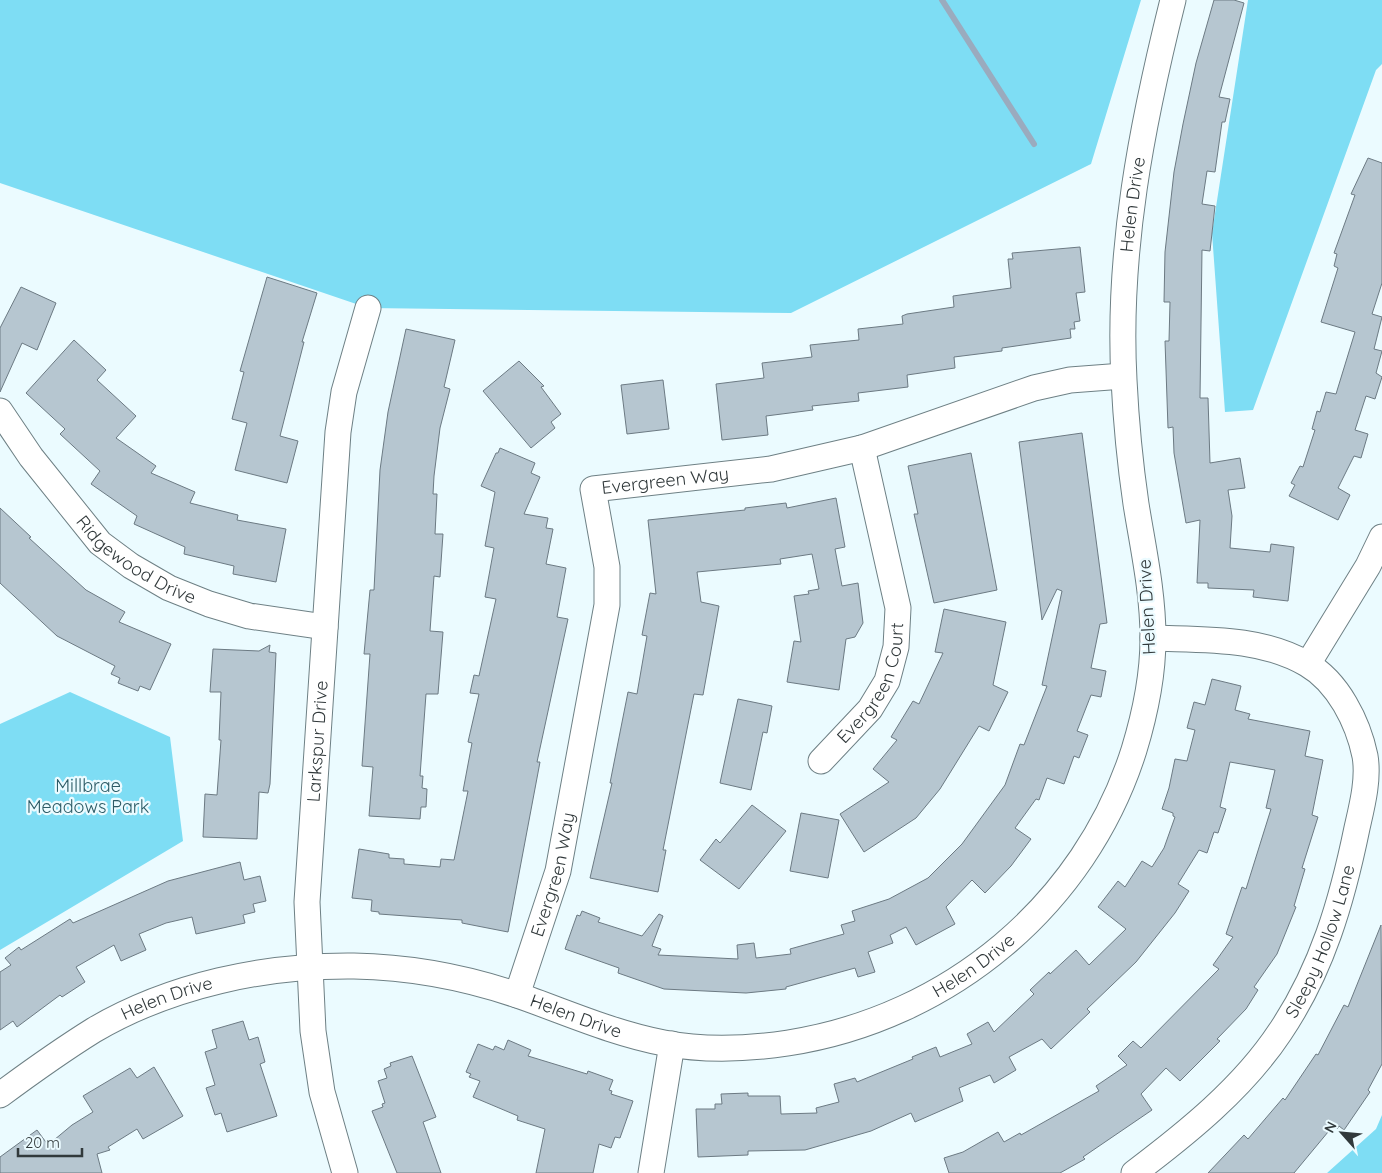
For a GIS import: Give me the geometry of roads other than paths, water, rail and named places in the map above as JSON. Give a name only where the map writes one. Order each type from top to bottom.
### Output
[{"type":"street","name":"Helen Drive","points":[[0,1094],[44,1062],[98,1028],[156,1001],[203,985],[256,973],[309,967],[394,967],[473,981],[606,1028],[672,1044],[720,1048],[768,1046],[812,1039],[855,1028],[899,1012],[940,992],[983,962],[1023,929],[1059,889],[1089,849],[1116,799],[1135,747],[1148,692],[1153,638],[1148,574],[1131,465],[1123,376],[1126,270],[1131,204],[1152,86],[1173,0]]},
{"type":"street","name":"Larkspur Drive","points":[[345,1173],[322,1092],[313,1031],[309,967],[308,902],[338,432],[344,392],[368,308]]},
{"type":"street","name":"Evergreen Way","points":[[517,995],[558,871],[607,605],[607,567],[593,489],[771,470],[862,448],[1034,388],[1070,380],[1123,376]]},
{"type":"street","name":"Ridgewood Drive","points":[[0,411],[31,457],[100,543],[131,566],[169,588],[209,604],[249,616],[325,627]]},
{"type":"street","name":"Evergreen Court","points":[[821,760],[870,709],[887,680],[896,647],[898,608],[862,448]]},
{"type":"street","points":[[1308,664],[1368,566],[1382,536]]},
{"type":"street","name":"Sleepy Hollow Lane","points":[[1134,1173],[1174,1142],[1250,1070],[1279,1034],[1304,993],[1337,912],[1364,793],[1365,758],[1355,721],[1336,690],[1308,664],[1280,651],[1250,644],[1153,638]]},
{"type":"street","points":[[651,1173],[672,1044]]},
{"type":"waterway","points":[[942,0],[1034,144]]},
{"type":"park label","name":"Millbrae Meadows Park","points":[[88,796]]}]
